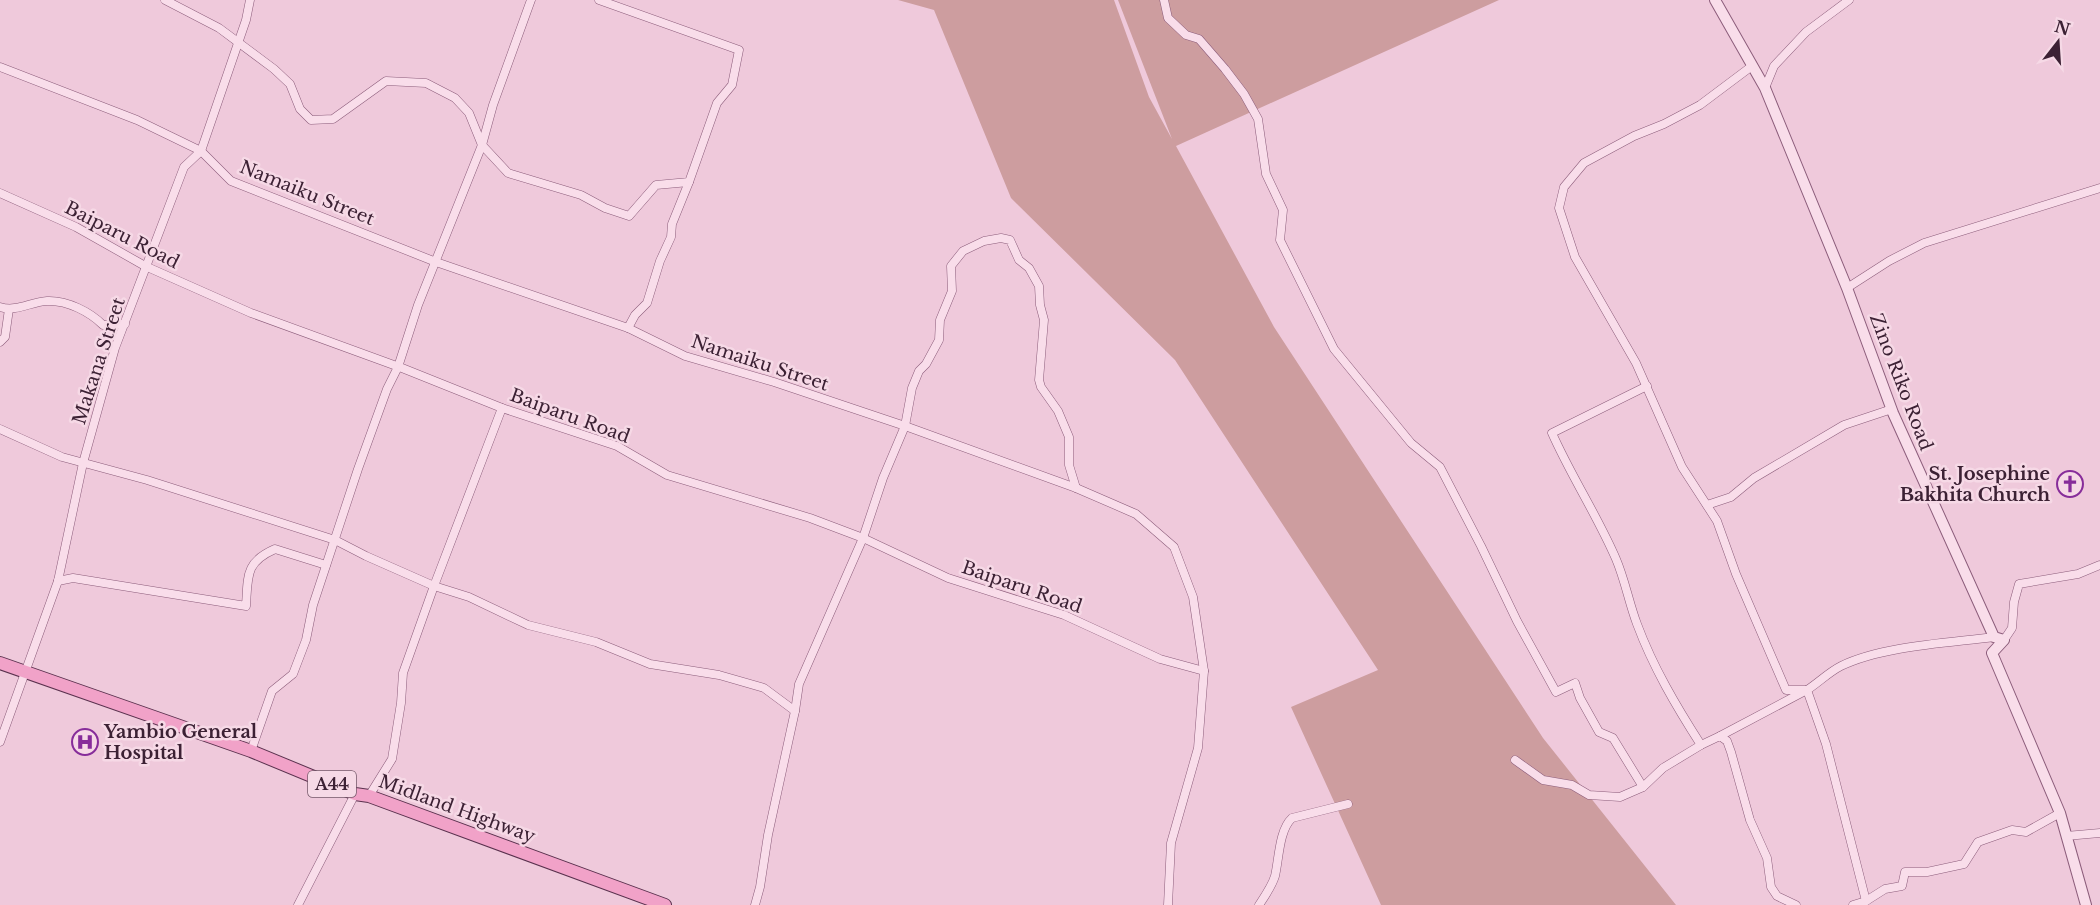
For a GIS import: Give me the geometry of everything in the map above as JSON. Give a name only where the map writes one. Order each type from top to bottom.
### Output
[{"type":"main road","name":"Midland Highway","points":[[0,663],[251,751],[355,794],[369,796],[665,905]]},
{"type":"street","points":[[165,0],[238,40],[290,84],[300,109],[310,120],[333,119],[386,81],[426,83],[455,98],[469,113],[482,145],[508,173],[580,195],[605,208],[629,216],[656,184],[689,182]]},
{"type":"street","name":"Makana Street","points":[[0,742],[58,581],[82,463],[115,348],[184,167],[201,151],[246,20],[250,0]]},
{"type":"street","points":[[251,751],[272,692],[293,674],[306,640],[313,605],[358,469],[387,389],[398,367],[418,305],[482,145],[493,105],[531,0]]},
{"type":"street","points":[[599,0],[739,50],[732,85],[717,104],[672,224],[671,237],[660,261],[647,303],[635,315],[628,328]]},
{"type":"street","points":[[1164,0],[1168,18],[1186,34],[1199,39],[1244,94],[1258,119],[1266,174],[1283,210],[1280,240],[1334,350],[1411,443],[1440,467],[1517,621],[1556,692],[1575,683],[1580,698],[1599,732],[1612,738],[1643,787]]},
{"type":"street","name":"Zino Riko Road","points":[[1715,0],[1765,88],[1847,288],[1892,409],[1999,638]]},
{"type":"street","points":[[1765,88],[1774,66],[1806,32],[1849,0]]},
{"type":"street","points":[[1752,66],[1700,105],[1584,163],[1564,187],[1559,208],[1575,257],[1636,363],[1682,467],[1717,521],[1736,574],[1786,690],[1807,690]]},
{"type":"street","name":"Namaiku Street","points":[[0,67],[137,120],[201,151],[231,180],[436,262],[628,328],[685,356],[774,382],[905,426],[1076,488],[1136,514],[1174,547],[1193,597],[1204,671],[1198,748],[1171,843],[1168,905]]},
{"type":"street","points":[[1847,288],[1889,261],[1924,243],[2100,188]]},
{"type":"street","name":"Baiparu Road","points":[[0,194],[76,226],[145,266],[251,314],[398,367],[502,408],[617,446],[666,475],[810,518],[863,538],[948,578],[1064,615],[1160,659],[1204,671]]},
{"type":"street","points":[[755,905],[799,684],[863,538],[883,478],[905,426],[912,388],[919,371],[926,364],[939,340],[940,320],[952,291],[951,266],[963,251],[984,241],[1001,238],[1010,240],[1019,260],[1029,268],[1039,286],[1044,320],[1039,380],[1041,387],[1058,411],[1069,437],[1069,465],[1076,488]]},
{"type":"street","points":[[0,307],[9,309],[48,301],[74,306],[92,314],[104,326],[125,324]]},
{"type":"street","points":[[0,342],[5,337],[9,309]]},
{"type":"street","points":[[1647,386],[1552,433],[1560,453],[1599,522],[1617,562],[1636,623],[1658,675],[1701,745]]},
{"type":"street","points":[[369,796],[392,759],[401,703],[403,673],[502,408]]},
{"type":"street","points":[[1707,505],[1731,497],[1754,478],[1844,425],[1892,409]]},
{"type":"street","points":[[0,429],[62,458],[147,480],[335,540],[434,586],[469,597],[528,624],[596,642],[650,664],[719,675],[764,688],[795,711]]},
{"type":"street","points":[[58,581],[73,578],[246,606],[250,568],[263,554],[275,549],[327,565]]},
{"type":"street","points":[[2086,905],[2061,813],[2029,744],[1992,653],[1999,638],[2012,628],[2014,602],[2019,584],[2078,574],[2100,566]]},
{"type":"street","points":[[1515,760],[1543,780],[1572,785],[1588,795],[1620,797],[1643,787],[1663,768],[1701,745],[1807,690],[1841,666],[1900,650],[1999,638]]},
{"type":"street","points":[[1807,690],[1826,744],[1866,901]]},
{"type":"street","points":[[1720,736],[1727,741],[1750,820],[1767,858],[1771,887],[1777,896],[1796,905]]},
{"type":"street","points":[[298,905],[355,794]]},
{"type":"street","points":[[1259,905],[1275,876],[1277,858],[1287,823],[1292,818],[1348,804]]},
{"type":"street","points":[[1853,905],[1866,901],[1885,889],[1902,886],[1905,872],[1927,872],[1964,864],[1978,842],[2012,830],[2026,832],[2061,813]]},
{"type":"street","points":[[2066,836],[2100,834]]},
{"type":"shaded area","points":[[898,0],[1114,0],[1149,97],[1172,139],[1118,0],[1499,0],[1176,146],[1274,327],[1543,738],[1676,905],[1381,905],[1291,707],[1378,670],[1175,360],[1011,198],[934,10]]},
{"type":"place","name":"St. Josephine Bakhita Church","points":[[2070,484]]},
{"type":"place","name":"Yambio General Hospital","points":[[85,742]]}]
